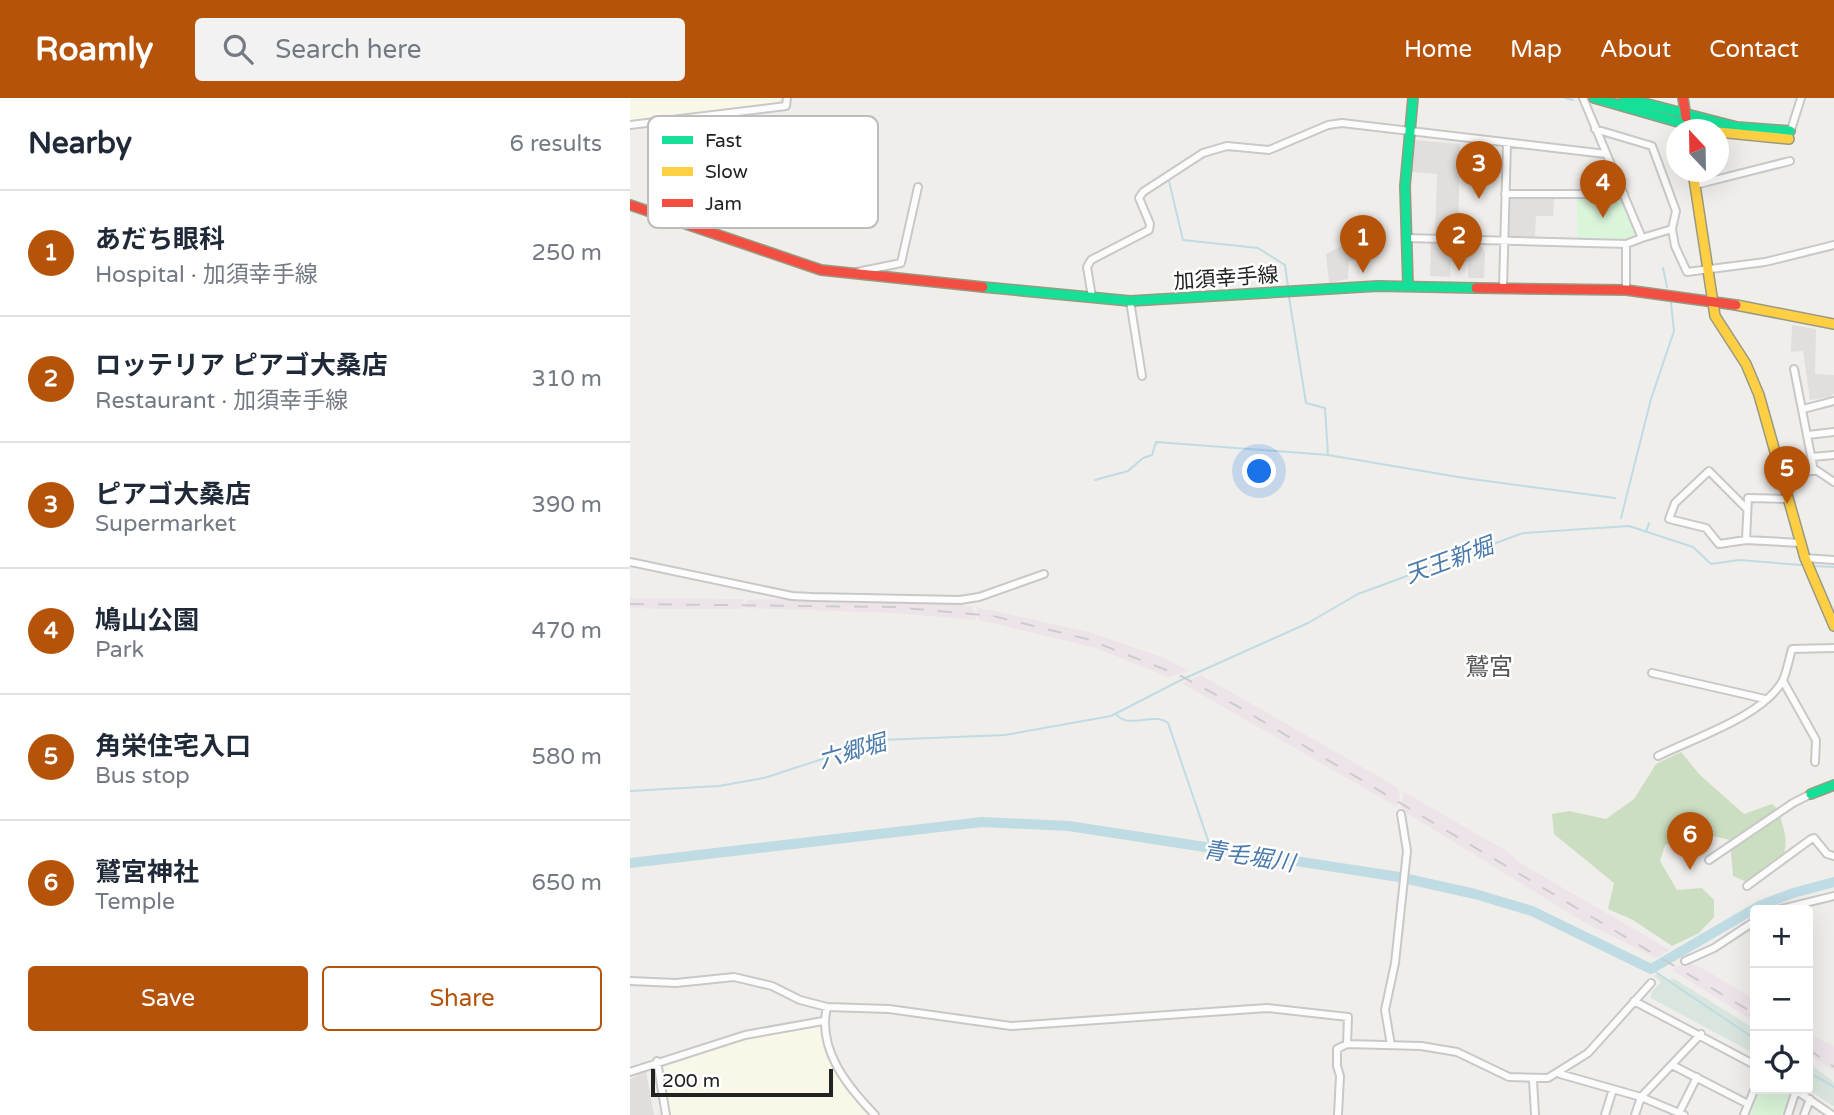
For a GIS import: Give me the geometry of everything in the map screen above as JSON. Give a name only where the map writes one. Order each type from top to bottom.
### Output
[{"type":"main road","points":[[1408,285],[1405,186],[1413,98]]},
{"type":"main road","points":[[1594,98],[1666,120]]},
{"type":"main road","points":[[1624,98],[1737,127],[1790,135]]},
{"type":"main road","points":[[1682,98],[1686,119]]},
{"type":"main road","points":[[1729,132],[1790,135]]},
{"type":"main road","points":[[1695,182],[1707,271],[1718,323],[1741,356],[1759,395],[1805,558],[1834,626]]},
{"type":"main road","name":"加須幸手線","points":[[630,205],[648,211]]},
{"type":"main road","name":"加須幸手線","points":[[695,228],[821,270],[1130,301],[1408,285],[1626,290],[1712,301],[1834,324]]},
{"type":"main road","points":[[1811,794],[1833,788]]},
{"type":"street","points":[[704,116],[786,106],[787,98]]},
{"type":"street","points":[[1583,98],[1642,238]]},
{"type":"street","points":[[1790,135],[1801,98]]},
{"type":"street","points":[[630,125],[648,123]]},
{"type":"street","points":[[1092,297],[1087,267],[1091,260],[1149,230],[1150,224],[1139,198],[1143,192],[1203,153],[1227,146],[1269,150],[1328,125],[1342,123],[1606,154]]},
{"type":"street","points":[[1595,129],[1652,146],[1676,211],[1672,229],[1675,246],[1687,272],[1707,271],[1834,245]]},
{"type":"street","points":[[1503,288],[1507,143]]},
{"type":"street","points":[[1695,185],[1790,161]]},
{"type":"street","points":[[851,274],[901,263],[918,187]]},
{"type":"street","points":[[1505,194],[1624,194]]},
{"type":"street","points":[[1406,239],[1626,244],[1672,229]]},
{"type":"street","points":[[1626,244],[1626,290]]},
{"type":"street","points":[[1130,301],[1142,376]]},
{"type":"street","points":[[1794,369],[1814,471]]},
{"type":"street","points":[[1802,409],[1834,401]]},
{"type":"street","points":[[1808,435],[1834,432]]},
{"type":"street","points":[[1812,457],[1834,455]]},
{"type":"street","points":[[1747,509],[1709,471],[1675,503],[1669,519],[1706,528],[1719,544],[1746,540],[1801,543]]},
{"type":"street","points":[[1783,476],[1814,471],[1834,482]]},
{"type":"street","points":[[1746,540],[1748,498],[1789,499]]},
{"type":"street","points":[[1805,558],[1834,560]]},
{"type":"street","points":[[630,562],[792,596],[812,597],[960,600],[979,597],[1044,574]]},
{"type":"street","points":[[1658,756],[1741,717],[1765,699],[1783,681],[1792,649],[1834,648]]},
{"type":"street","points":[[1652,673],[1765,699]]},
{"type":"street","points":[[1783,681],[1816,740],[1815,762]]},
{"type":"street","points":[[1709,860],[1764,821],[1811,794]]},
{"type":"street","points":[[1391,1045],[1385,1010],[1395,963],[1407,847],[1401,814]]},
{"type":"street","points":[[1747,886],[1811,839],[1815,838],[1827,854],[1834,856]]},
{"type":"street","points":[[1797,905],[1834,896]]},
{"type":"street","points":[[1685,961],[1714,948],[1750,924]]},
{"type":"street","points":[[630,981],[677,983],[734,977],[772,986],[800,1000],[827,1007],[889,1009],[1012,1026],[1085,1023],[1210,1010],[1267,1008],[1348,1017],[1347,1044]]},
{"type":"street","points":[[1338,1115],[1340,1076],[1337,1049],[1347,1044],[1421,1046],[1457,1052],[1509,1077],[1533,1080],[1560,1074],[1598,1043],[1651,983]]},
{"type":"street","points":[[1634,1001],[1750,1062]]},
{"type":"street","points":[[827,1007],[823,1021],[825,1038],[836,1064],[875,1115]]},
{"type":"street","points":[[630,1072],[657,1061],[745,1035],[823,1021]]},
{"type":"street","points":[[1635,1115],[1641,1097],[1701,1034]]},
{"type":"street","points":[[657,1061],[666,1115]]},
{"type":"street","points":[[1672,1065],[1748,1104]]},
{"type":"street","points":[[1560,1074],[1641,1097],[1682,1114],[1697,1077]]},
{"type":"street","points":[[1533,1080],[1535,1115]]},
{"type":"street","points":[[1605,1115],[1613,1089]]},
{"type":"street","points":[[1744,1115],[1752,1094]]},
{"type":"street","points":[[1788,1115],[1794,1094]]},
{"type":"street","points":[[1802,1094],[1832,1115]]},
{"type":"street","points":[[1804,1115],[1810,1099]]},
{"type":"shaded area","points":[[630,98],[781,98],[776,103],[671,116],[648,116],[648,119],[630,121]]},
{"type":"shaded area","points":[[1415,140],[1460,144],[1458,237],[1435,236],[1437,174],[1412,172]]},
{"type":"shaded area","points":[[1507,198],[1554,198],[1553,216],[1536,216],[1535,238],[1509,238]]},
{"type":"shaded area","points":[[1345,233],[1362,236],[1360,260],[1349,261],[1348,279],[1329,283],[1326,254],[1344,245]]},
{"type":"shaded area","points":[[1431,243],[1481,245],[1485,253],[1484,278],[1468,278],[1468,262],[1451,262],[1450,277],[1430,276]]},
{"type":"shaded area","points":[[1792,325],[1816,329],[1815,374],[1834,375],[1834,393],[1831,397],[1810,400],[1803,351],[1791,352]]},
{"type":"shaded area","points":[[630,598],[744,600],[742,609],[658,609],[630,608]]},
{"type":"shaded area","points":[[798,598],[964,602],[965,606],[972,606],[976,620],[893,613],[745,608],[747,600]]},
{"type":"shaded area","points":[[976,607],[1089,632],[1164,658],[1189,671],[1168,677],[1096,648],[979,620]]},
{"type":"shaded area","points":[[1201,675],[1397,787],[1400,794],[1397,807],[1182,683]]},
{"type":"shaded area","points":[[1404,792],[1670,950],[1656,958],[1585,923],[1405,812],[1401,805]]},
{"type":"shaded area","points":[[1684,963],[1691,963],[1750,997],[1750,1019],[1672,970]]},
{"type":"shaded area","points":[[1659,973],[1670,980],[1673,978],[1750,1026],[1750,1051],[1651,998],[1652,991],[1661,982],[1654,976]]},
{"type":"shaded area","points":[[819,1024],[840,1077],[871,1115],[669,1115],[660,1062],[705,1052],[742,1039]]},
{"type":"shaded area","points":[[1813,1036],[1834,1046],[1834,1071],[1813,1057]]},
{"type":"shaded area","points":[[1813,1067],[1834,1082],[1834,1107],[1813,1092]]},
{"type":"shaded area","points":[[646,1072],[654,1115],[630,1115],[630,1079]]},
{"type":"green space","points":[[1577,197],[1622,199],[1637,236],[1627,239],[1577,238]]},
{"type":"green space","points":[[1681,752],[1700,775],[1744,814],[1772,804],[1781,817],[1786,844],[1776,866],[1753,885],[1733,876],[1730,840],[1700,833],[1665,845],[1660,861],[1677,890],[1702,888],[1714,900],[1714,917],[1699,933],[1672,946],[1633,920],[1608,909],[1614,883],[1554,834],[1552,814],[1569,811],[1606,819],[1634,799],[1656,764]]},
{"type":"green space","points":[[1758,1094],[1790,1094],[1785,1115],[1748,1115]]},
{"type":"waterway","points":[[1565,98],[1573,100]]},
{"type":"waterway","points":[[1169,181],[1183,240],[1258,248],[1285,265],[1288,287]]},
{"type":"waterway","points":[[1663,268],[1667,287]]},
{"type":"waterway","points":[[1289,297],[1306,403],[1325,408],[1328,455],[1464,478],[1615,498]]},
{"type":"waterway","points":[[1621,518],[1651,399],[1674,331],[1671,303]]},
{"type":"waterway","points":[[1095,480],[1128,471],[1143,458],[1152,455],[1156,442],[1328,455]]},
{"type":"waterway","points":[[1646,532],[1649,523]]},
{"type":"waterway","name":"天王新堀","points":[[630,791],[719,786],[764,778],[881,740],[1005,735],[1111,716],[1181,680],[1308,623],[1358,594],[1523,533],[1629,526],[1693,547],[1711,564],[1739,560],[1801,565]]},
{"type":"waterway","name":"天王新堀","points":[[1814,566],[1834,567]]},
{"type":"waterway","points":[[1117,715],[1128,721],[1156,719],[1168,723],[1211,849]]},
{"type":"waterway","name":"青毛堀川","points":[[630,863],[982,822],[1069,826],[1399,877],[1475,894],[1532,911],[1651,969],[1759,906],[1834,882]]},
{"type":"waterway","points":[[1651,969],[1750,1036]]},
{"type":"waterway","points":[[1813,1075],[1834,1087]]},
{"type":"railway","points":[[630,604],[894,607],[993,616],[1087,639],[1179,675],[1237,706],[1750,1011]]},
{"type":"railway","points":[[1813,1052],[1834,1067]]},
{"type":"traffic: fast","points":[[1408,285],[1405,186],[1413,98]]},
{"type":"traffic: fast","points":[[1594,98],[1668,119]]},
{"type":"traffic: fast","points":[[1624,98],[1737,127],[1790,131]]},
{"type":"traffic: fast","points":[[983,287],[1130,301],[1378,286],[1476,288]]},
{"type":"traffic: fast","points":[[1811,794],[1834,785]]},
{"type":"traffic: slow","points":[[1729,133],[1789,139]]},
{"type":"traffic: slow","points":[[1695,182],[1715,316],[1746,364],[1759,395],[1805,558],[1834,626]]},
{"type":"traffic: slow","points":[[1736,305],[1834,324]]},
{"type":"traffic: jam","points":[[1683,98],[1686,117]]},
{"type":"traffic: jam","points":[[630,205],[648,211]]},
{"type":"traffic: jam","points":[[698,228],[821,270],[983,287]]},
{"type":"traffic: jam","points":[[1476,288],[1626,290],[1736,305]]},
{"type":"place","name":"ピアゴ大桑店","points":[[1479,199]]},
{"type":"place","name":"鳩山公園","points":[[1603,218]]},
{"type":"place","name":"ロッテリア ピアゴ大桑店","points":[[1459,271]]},
{"type":"place","name":"あだち眼科","points":[[1363,273]]},
{"type":"place","name":"角栄住宅入口","points":[[1787,504]]},
{"type":"place","name":"鷲宮神社","points":[[1690,870]]},
{"type":"district","name":"鷲宮","points":[[1489,667]]},
{"type":"water label","name":"六郷堀","points":[[852,751]]}]
